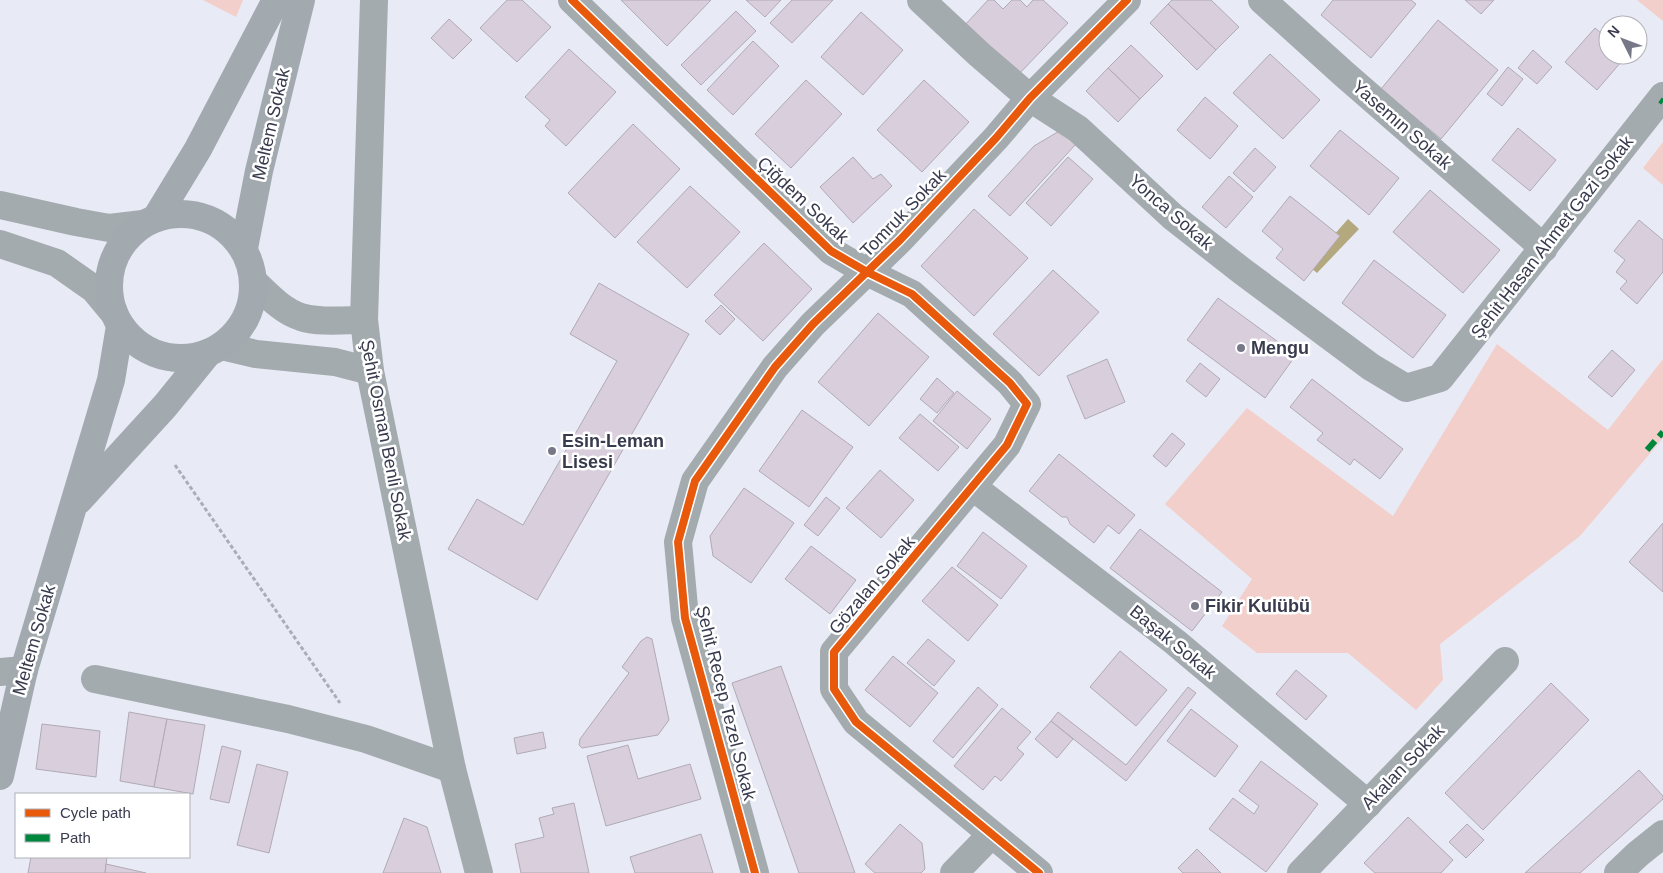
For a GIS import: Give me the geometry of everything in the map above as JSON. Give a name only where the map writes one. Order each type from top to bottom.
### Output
[{"type":"main road","points":[[150,221],[181,213],[205,217],[228,229],[244,248],[254,282],[252,304],[242,325],[215,350],[192,358],[173,358],[153,352],[135,342],[117,319],[109,293],[110,273],[116,254],[128,237],[150,221],[198,149],[276,0]]},
{"type":"main road","name":"Meltem Sokak","points":[[244,248],[259,171],[300,0]]},
{"type":"main road","name":"Meltem Sokak","points":[[0,776],[12,671],[74,506],[111,380],[117,319]]},
{"type":"main road","name":"Meltem Sokak","points":[[74,506],[215,350]]},
{"type":"street","name":"Şehit Osman Benli Sokak","points":[[374,0],[364,320],[370,371],[452,769],[479,873]]},
{"type":"street","name":"Çiğdem Sokak","points":[[572,0],[831,251],[867,272],[912,294],[1010,383],[1027,404]]},
{"type":"street","name":"Yonca Sokak","points":[[921,0],[1030,98],[1078,129],[1173,217],[1371,367],[1406,388],[1440,378]]},
{"type":"street","name":"Tomruk Sokak","points":[[695,481],[775,367],[813,324],[900,240],[996,138],[1030,98],[1126,0]]},
{"type":"street","name":"Yasemın Sokak","points":[[1262,0],[1544,248]]},
{"type":"street","name":"Şehit Hasan Ahmet Gazi Sokak","points":[[1440,378],[1663,96]]},
{"type":"street","points":[[2,204],[109,228],[150,221]]},
{"type":"street","points":[[0,244],[57,263],[94,289],[117,319]]},
{"type":"street","points":[[254,282],[277,304],[301,317],[332,321],[364,320]]},
{"type":"street","points":[[215,350],[335,362],[370,371]]},
{"type":"street","name":"Gözalan Sokak","points":[[1027,404],[1007,446],[834,652],[834,689],[856,722],[1039,873]]},
{"type":"street","name":"Şehit Recep Tezel Sokak","points":[[695,481],[678,542],[686,618],[754,873]]},
{"type":"street","name":"Başak Sokak","points":[[973,487],[1175,642],[1368,804]]},
{"type":"street","name":"Akalan Sokak","points":[[1302,873],[1505,661]]},
{"type":"street","points":[[95,679],[288,719],[366,739],[452,769]]},
{"type":"street","points":[[1618,873],[1663,834]]},
{"type":"street","points":[[954,873],[991,835]]},
{"type":"path","points":[[175,465],[366,739]]},
{"type":"shaded area","points":[[203,0],[243,0],[236,17]]},
{"type":"shaded area","points":[[1637,0],[1663,0],[1663,21]]},
{"type":"shaded area","points":[[1663,142],[1663,185],[1643,168]]},
{"type":"shaded area","points":[[1348,219],[1359,229],[1317,273],[1298,257],[1333,236]]},
{"type":"shaded area","points":[[1497,344],[1608,430],[1663,359],[1663,438],[1580,536],[1440,644],[1443,680],[1416,710],[1348,653],[1257,653],[1222,626],[1252,579],[1165,504],[1247,408],[1393,516]]},
{"type":"building","points":[[507,0],[522,0],[551,27],[517,62],[480,28]]},
{"type":"building","points":[[621,0],[711,0],[667,46]]},
{"type":"building","points":[[746,0],[781,0],[765,17]]},
{"type":"building","points":[[792,0],[833,0],[792,43],[770,23]]},
{"type":"building","points":[[988,0],[994,0],[1003,9],[1012,0],[1020,0],[1027,7],[1033,0],[1043,0],[1068,23],[1018,75],[965,25]]},
{"type":"building","points":[[1172,0],[1211,0],[1239,27],[1216,50],[1168,4]]},
{"type":"building","points":[[1333,0],[1411,0],[1416,4],[1371,58],[1321,15]]},
{"type":"building","points":[[1465,0],[1494,0],[1481,14]]},
{"type":"building","points":[[1168,4],[1216,50],[1197,70],[1150,23]]},
{"type":"building","points":[[736,11],[756,31],[701,85],[681,65]]},
{"type":"building","points":[[861,12],[903,50],[863,95],[821,57]]},
{"type":"building","points":[[449,19],[472,40],[453,59],[431,38]]},
{"type":"building","points":[[1438,20],[1498,70],[1441,139],[1381,89]]},
{"type":"building","points":[[1595,28],[1598,31],[1598,65],[1618,65],[1597,90],[1565,62]]},
{"type":"building","points":[[753,41],[779,66],[733,115],[707,90]]},
{"type":"building","points":[[1131,45],[1163,76],[1140,99],[1108,68]]},
{"type":"building","points":[[569,49],[616,92],[566,146],[545,126],[550,120],[525,97]]},
{"type":"building","points":[[1533,50],[1552,67],[1537,84],[1518,68]]},
{"type":"building","points":[[1270,54],[1320,100],[1283,139],[1233,93]]},
{"type":"building","points":[[1508,67],[1523,79],[1502,106],[1487,94]]},
{"type":"building","points":[[1108,68],[1140,99],[1118,122],[1086,91]]},
{"type":"building","points":[[806,80],[842,114],[791,168],[755,134]]},
{"type":"building","points":[[924,80],[969,122],[922,172],[877,130]]},
{"type":"building","points":[[1205,97],[1238,126],[1210,159],[1177,130]]},
{"type":"building","points":[[633,124],[680,169],[615,238],[568,193]]},
{"type":"building","points":[[1518,128],[1556,160],[1530,191],[1492,160]]},
{"type":"building","points":[[1061,130],[1076,144],[1010,216],[988,196],[1034,146]]},
{"type":"building","points":[[1340,130],[1399,178],[1369,215],[1310,166]]},
{"type":"building","points":[[1255,148],[1276,167],[1254,192],[1233,173]]},
{"type":"building","points":[[853,157],[873,179],[881,174],[892,186],[853,223],[820,187]]},
{"type":"building","points":[[1068,157],[1093,179],[1051,226],[1026,203]]},
{"type":"building","points":[[1229,176],[1253,197],[1226,228],[1202,207]]},
{"type":"building","points":[[690,186],[740,232],[687,288],[637,242]]},
{"type":"building","points":[[1430,190],[1500,250],[1463,293],[1393,232]]},
{"type":"building","points":[[1290,196],[1340,236],[1304,281],[1276,258],[1283,249],[1262,231]]},
{"type":"building","points":[[974,209],[1028,258],[974,316],[921,266]]},
{"type":"building","points":[[1639,220],[1663,240],[1663,272],[1637,304],[1620,289],[1627,281],[1616,272],[1625,260],[1614,251]]},
{"type":"building","points":[[764,243],[812,289],[763,341],[714,295]]},
{"type":"building","points":[[1374,260],[1446,315],[1413,358],[1342,303]]},
{"type":"building","points":[[1053,270],[1099,312],[1039,376],[993,334]]},
{"type":"building","points":[[599,283],[689,334],[537,600],[448,549],[477,499],[523,525],[617,361],[570,334]]},
{"type":"building","name":"Mengu","points":[[1218,298],[1296,355],[1265,398],[1187,340]]},
{"type":"building","points":[[721,305],[735,319],[720,335],[705,321]]},
{"type":"building","points":[[878,313],[929,357],[869,426],[818,382]]},
{"type":"building","points":[[1612,350],[1635,370],[1612,397],[1588,377]]},
{"type":"building","points":[[1107,359],[1125,402],[1085,419],[1067,376]]},
{"type":"building","points":[[1200,363],[1220,379],[1206,397],[1186,381]]},
{"type":"building","points":[[937,378],[954,393],[937,413],[920,399]]},
{"type":"building","points":[[1312,379],[1403,449],[1380,479],[1354,459],[1350,465],[1317,440],[1323,433],[1290,407]]},
{"type":"building","points":[[957,391],[991,419],[967,449],[933,421]]},
{"type":"building","points":[[802,410],[853,447],[809,507],[759,471]]},
{"type":"building","points":[[920,414],[959,447],[938,471],[899,438]]},
{"type":"building","points":[[1172,433],[1185,444],[1166,467],[1153,456]]},
{"type":"building","points":[[1059,454],[1135,515],[1119,534],[1108,525],[1094,543],[1070,524],[1067,517],[1062,517],[1029,491]]},
{"type":"building","points":[[880,470],[914,500],[881,538],[846,508]]},
{"type":"building","points":[[744,488],[794,523],[751,583],[713,556],[710,536]]},
{"type":"building","points":[[826,497],[840,508],[818,536],[804,525]]},
{"type":"building","points":[[1663,523],[1663,592],[1629,562]]},
{"type":"building","points":[[1140,529],[1222,592],[1192,631],[1110,568]]},
{"type":"building","points":[[983,532],[1027,566],[1001,599],[957,566]]},
{"type":"building","points":[[811,546],[856,580],[830,614],[785,579]]},
{"type":"building","points":[[952,567],[998,605],[968,641],[922,601]]},
{"type":"building","points":[[647,637],[652,639],[669,720],[658,735],[582,748],[579,745],[580,739],[629,673],[622,667],[641,641]]},
{"type":"building","points":[[928,639],[955,661],[934,686],[907,663]]},
{"type":"building","points":[[1120,651],[1167,690],[1136,726],[1090,687]]},
{"type":"building","points":[[893,656],[938,693],[910,727],[865,690]]},
{"type":"building","points":[[781,666],[855,873],[799,873],[732,683]]},
{"type":"building","points":[[1296,670],[1327,696],[1306,720],[1276,694]]},
{"type":"building","points":[[1551,683],[1589,720],[1483,830],[1445,793]]},
{"type":"building","points":[[978,687],[998,705],[953,758],[933,741]]},
{"type":"building","points":[[1188,687],[1196,693],[1126,781],[1051,721],[1058,712],[1126,765]]},
{"type":"building","points":[[1002,708],[1031,732],[1017,748],[1024,754],[1001,781],[995,776],[983,790],[954,766]]},
{"type":"building","points":[[1191,709],[1238,746],[1215,777],[1167,741]]},
{"type":"building","points":[[129,712],[167,719],[154,787],[120,781]]},
{"type":"building","points":[[167,719],[205,725],[193,794],[154,787]]},
{"type":"building","points":[[1051,721],[1073,739],[1057,758],[1035,739]]},
{"type":"building","points":[[42,724],[100,731],[96,777],[36,769]]},
{"type":"building","points":[[543,732],[546,748],[517,754],[514,738]]},
{"type":"building","points":[[628,745],[638,779],[690,764],[701,799],[606,826],[587,756]]},
{"type":"building","points":[[222,746],[241,751],[229,803],[210,799]]},
{"type":"building","points":[[1261,761],[1318,804],[1266,872],[1209,829],[1233,798],[1254,814],[1259,806],[1239,791]]},
{"type":"building","points":[[257,764],[288,772],[269,853],[237,845]]},
{"type":"building","points":[[1639,770],[1663,796],[1663,799],[1580,873],[1525,873]]},
{"type":"building","points":[[574,803],[589,873],[521,873],[515,844],[544,837],[539,818],[554,814],[552,808]]},
{"type":"building","points":[[1408,817],[1453,860],[1441,873],[1375,873],[1364,863]]},
{"type":"building","points":[[404,818],[427,827],[441,873],[383,873]]},
{"type":"building","points":[[900,824],[922,843],[925,869],[921,873],[875,873],[865,864]]},
{"type":"building","points":[[1467,824],[1484,840],[1466,858],[1449,842]]},
{"type":"building","points":[[701,834],[713,873],[635,873],[630,857]]},
{"type":"building","points":[[1197,849],[1221,873],[1183,873],[1178,868]]},
{"type":"building","points":[[31,858],[107,858],[105,873],[28,873]]},
{"type":"building","points":[[106,864],[146,873],[105,873]]},
{"type":"marked path","points":[[1647,450],[1663,432]]},
{"type":"cycle path","points":[[572,0],[831,251],[867,272],[912,294],[1010,383],[1027,404],[1007,445],[834,652],[834,689],[856,722],[1039,873]]},
{"type":"cycle path","points":[[755,873],[685,618],[678,542],[695,481],[775,367],[813,324],[900,240],[996,138],[1030,98],[1127,0]]},
{"type":"place","name":"Mengu","points":[[1241,348]]},
{"type":"place","name":"Esin-Leman Lisesi","points":[[552,451]]},
{"type":"place","name":"Fikir Kulübü","points":[[1195,606]]}]
